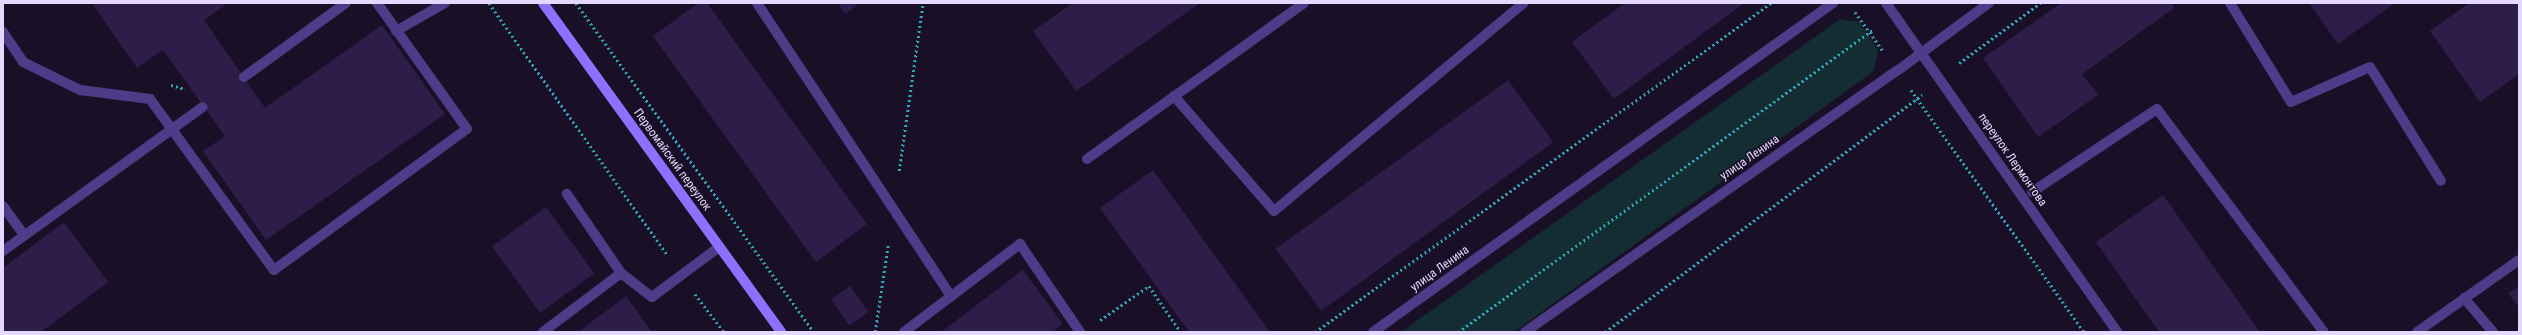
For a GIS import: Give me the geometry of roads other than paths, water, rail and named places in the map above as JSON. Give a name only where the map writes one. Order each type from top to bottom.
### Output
[{"type":"street","points":[[244,77],[346,3]]},
{"type":"street","points":[[3,32],[23,62],[80,90],[150,99],[174,129],[274,270],[467,129],[377,3]]},
{"type":"street","points":[[396,31],[445,3]]},
{"type":"street","name":"Первомайский переулок","points":[[543,3],[780,332]]},
{"type":"street","points":[[757,3],[952,296]]},
{"type":"street","points":[[1087,159],[1304,3]]},
{"type":"street","points":[[1174,96],[1274,211],[1524,3]]},
{"type":"street","name":"улица Ленина","points":[[1373,332],[1833,3]]},
{"type":"street","name":"переулок Лермонтова","points":[[1886,3],[2117,332]]},
{"type":"street","name":"улица Ленина","points":[[1525,332],[1921,54],[1989,3]]},
{"type":"street","points":[[2230,3],[2291,102],[2370,67],[2441,181]]},
{"type":"street","points":[[3,251],[203,107]]},
{"type":"street","points":[[2032,192],[2157,109],[2324,332]]},
{"type":"street","points":[[567,194],[621,273],[652,297],[719,247]]},
{"type":"street","points":[[3,206],[24,235]]},
{"type":"street","points":[[904,332],[1020,244],[1080,332]]},
{"type":"street","points":[[2417,332],[2519,260]]},
{"type":"street","points":[[543,332],[621,273]]},
{"type":"street","points":[[2464,298],[2493,332]]}]
